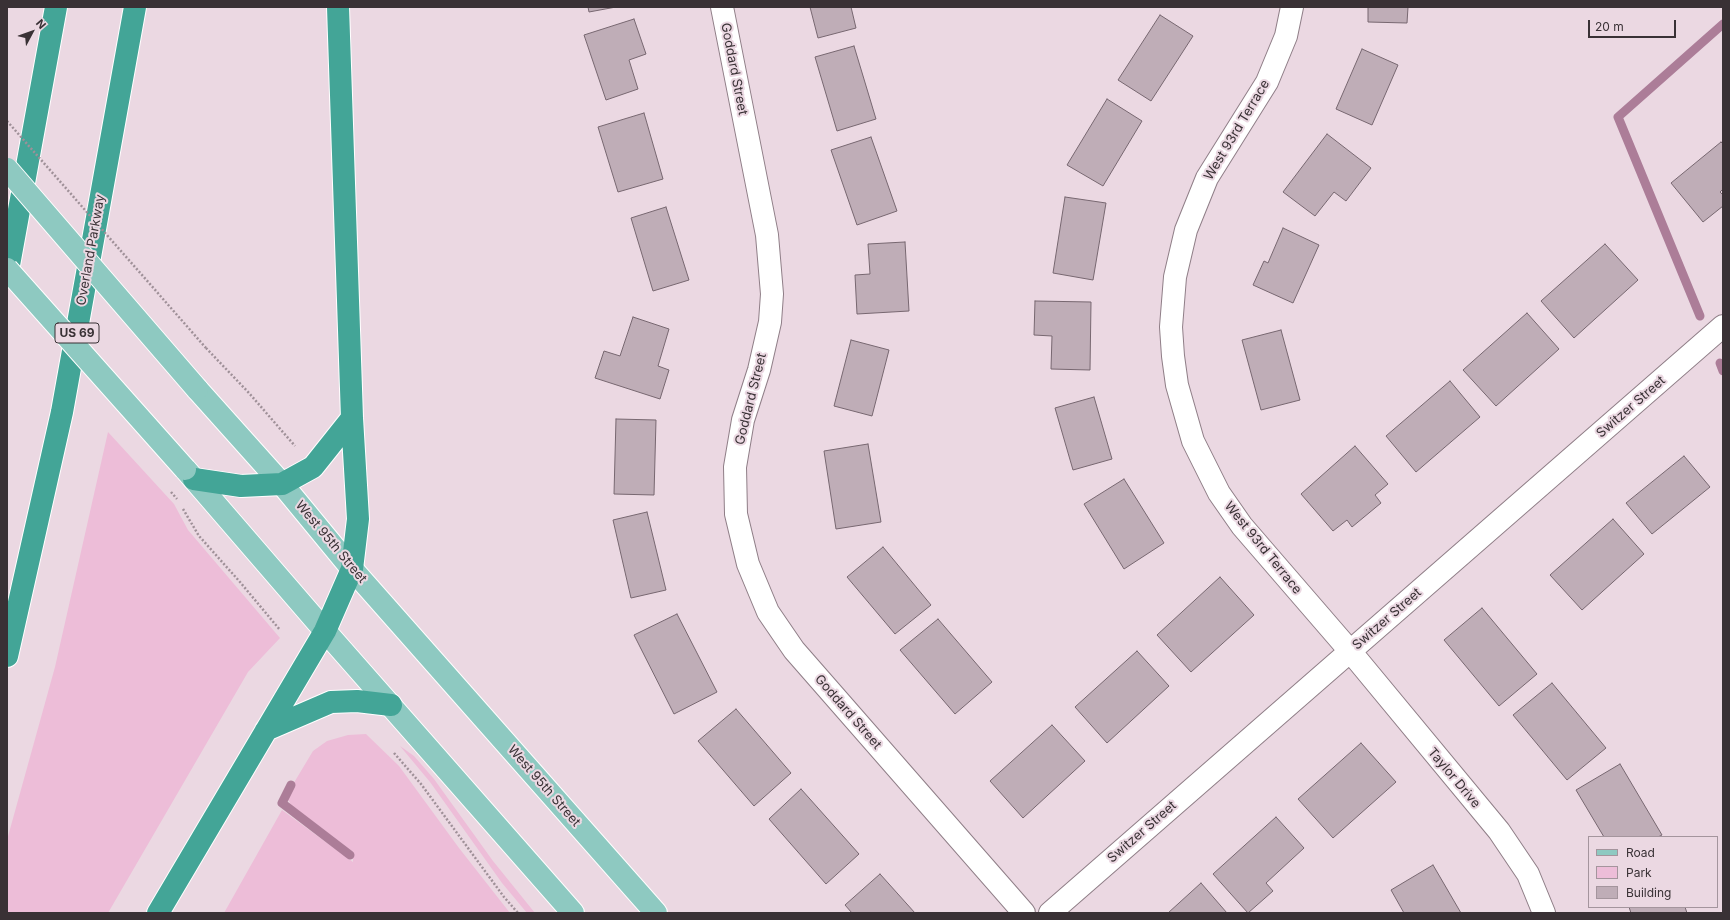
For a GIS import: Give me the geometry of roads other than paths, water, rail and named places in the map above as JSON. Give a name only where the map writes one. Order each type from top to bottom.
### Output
[{"type":"highway","points":[[7,276],[56,7]]},
{"type":"highway","name":"Overland Parkway","points":[[7,656],[62,412],[135,7]]},
{"type":"highway","points":[[158,913],[325,631],[352,569],[358,519],[352,418],[338,7]]},
{"type":"highway","points":[[190,474],[241,486],[282,484],[314,467],[352,418]]},
{"type":"highway","points":[[266,730],[331,702],[358,701],[391,706]]},
{"type":"main road","name":"West 95th Street","points":[[7,169],[197,389],[282,484],[352,569],[656,913]]},
{"type":"main road","points":[[7,269],[190,474],[325,631],[573,913]]},
{"type":"street","name":"Goddard Street","points":[[722,7],[767,235],[772,294],[767,336],[759,370],[743,420],[735,467],[736,514],[748,564],[768,612],[794,650],[1024,913]]},
{"type":"street","name":"West 93rd Terrace","points":[[1292,7],[1286,36],[1267,82],[1207,178],[1186,230],[1175,277],[1171,327],[1173,356],[1177,385],[1193,441],[1219,493],[1242,526],[1350,651]]},
{"type":"street","name":"Switzer Street","points":[[1050,913],[1723,326]]},
{"type":"street","name":"Taylor Drive","points":[[1350,651],[1499,831],[1528,874],[1544,913]]},
{"type":"waterway","points":[[1700,316],[1618,117],[1723,24]]},
{"type":"waterway","points":[[1720,363],[1723,371]]},
{"type":"waterway","points":[[291,785],[282,803],[350,855]]}]
